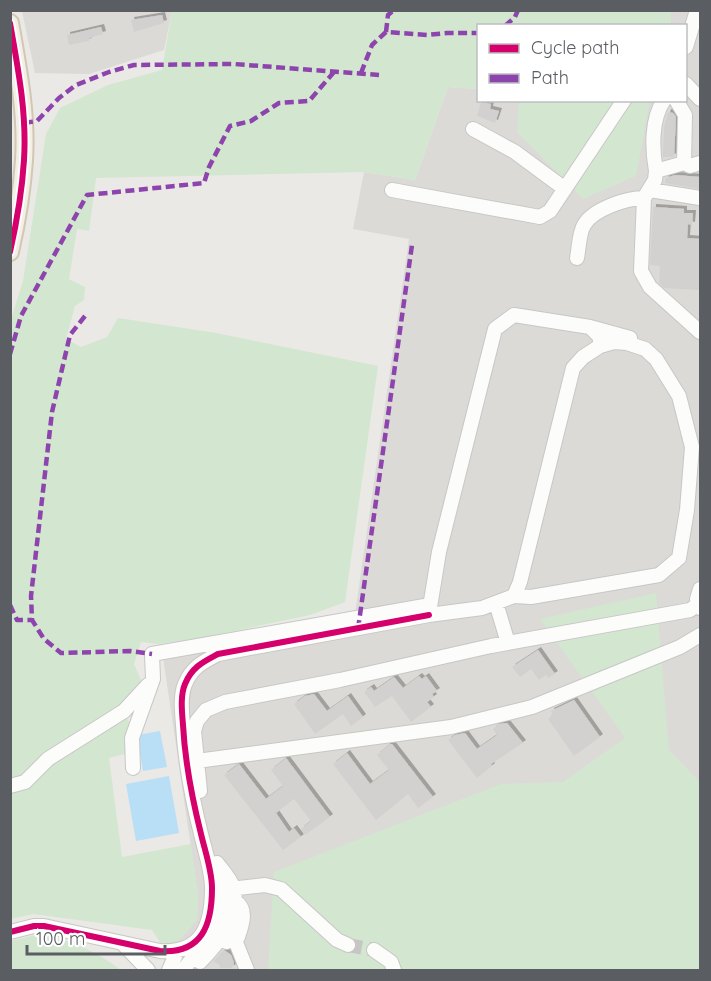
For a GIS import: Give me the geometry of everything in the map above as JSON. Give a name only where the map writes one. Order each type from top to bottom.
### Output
[{"type":"main road","points":[[10,23],[21,85],[24,159],[20,205],[10,252]]},
{"type":"main road","points":[[10,69],[16,116],[15,175],[10,217]]},
{"type":"street","points":[[687,42],[697,10]]},
{"type":"street","points":[[687,85],[700,99]]},
{"type":"street","points":[[392,190],[540,217],[550,211],[623,102]]},
{"type":"street","points":[[663,102],[656,116],[654,151],[656,171],[655,180],[647,194],[641,271],[644,279],[700,332]]},
{"type":"street","points":[[677,102],[685,115],[684,163]]},
{"type":"street","points":[[473,129],[515,152],[565,189]]},
{"type":"street","points":[[656,171],[684,163],[690,166],[700,163]]},
{"type":"street","points":[[577,258],[583,226],[590,218],[621,201],[647,194],[700,198]]},
{"type":"street","points":[[133,768],[132,738],[153,679],[152,654],[430,610],[482,609],[514,596],[531,597],[659,574],[679,558],[687,510],[692,447],[679,396],[656,359],[631,338],[590,327],[514,315],[495,329],[439,552],[430,610]]},
{"type":"street","points":[[590,327],[600,336],[600,345]]},
{"type":"street","points":[[514,596],[520,582],[573,368],[583,357],[600,345],[614,342],[627,343],[645,349]]},
{"type":"street","points":[[218,935],[227,942],[235,940],[241,928],[243,911],[230,893],[217,863],[199,787],[195,731],[197,721],[207,710],[225,702],[340,680],[508,643],[690,609],[699,606],[700,590]]},
{"type":"street","points":[[496,603],[508,643]]},
{"type":"street","points":[[11,932],[44,926],[160,951],[177,952],[192,946],[203,933],[210,914],[213,885],[191,794],[183,736],[184,685],[198,665],[218,654],[430,610]]},
{"type":"street","points":[[197,761],[451,727],[532,707],[680,648],[700,635]]},
{"type":"street","points":[[10,786],[25,782],[48,759],[124,711],[153,679]]},
{"type":"street","points":[[192,970],[218,935],[221,907],[230,893],[265,885],[281,889],[337,940],[348,945]]},
{"type":"street","points":[[183,970],[229,923],[230,893]]},
{"type":"street","points":[[235,940],[247,970]]},
{"type":"street","points":[[122,943],[148,970]]},
{"type":"street","points":[[374,950],[391,962],[394,970]]},
{"type":"street","points":[[169,970],[177,952]]},
{"type":"shaded area","points":[[22,11],[172,11],[164,50],[89,74],[35,73]]},
{"type":"shaded area","points":[[671,11],[700,11],[700,970],[191,970],[181,960],[160,959],[161,944],[178,941],[197,919],[198,895],[163,657],[354,621],[409,239],[353,229],[364,172],[415,180],[448,87],[477,89],[477,102],[687,102],[687,24],[671,24]]},
{"type":"green space","points":[[172,11],[671,11],[671,24],[477,24],[477,89],[448,87],[415,180],[364,172],[96,178],[89,231],[77,229],[69,279],[85,287],[84,300],[75,306],[66,339],[81,347],[107,337],[118,318],[216,333],[378,366],[345,602],[310,615],[206,637],[158,644],[141,642],[134,664],[141,680],[137,691],[121,707],[129,722],[125,754],[109,758],[122,857],[191,844],[198,895],[197,919],[178,941],[161,944],[152,930],[33,914],[11,919],[10,323],[23,281],[46,134],[60,108],[108,85],[162,70]]},
{"type":"green space","points":[[519,102],[650,102],[636,176],[583,199],[517,132]]},
{"type":"green space","points":[[656,593],[669,750],[700,782],[700,970],[268,970],[274,872],[501,784],[563,782],[625,738],[540,619]]},
{"type":"green space","points":[[35,935],[58,938],[80,946],[121,970],[11,970],[11,941]]},
{"type":"water","points":[[160,731],[167,767],[143,771],[137,735]]},
{"type":"water","points":[[169,776],[179,833],[136,841],[126,784]]},
{"type":"building","points":[[162,15],[164,23],[134,32],[131,20]]},
{"type":"building","points":[[101,27],[103,34],[89,38],[89,41],[69,45],[67,35]]},
{"type":"building","points":[[481,102],[491,104],[490,109],[499,111],[495,123],[477,116]]},
{"type":"building","points":[[668,112],[673,113],[676,117],[674,156],[663,157],[664,127]]},
{"type":"building","points":[[675,175],[700,177],[700,189],[665,183],[666,178]]},
{"type":"building","points":[[653,207],[684,209],[684,213],[693,213],[692,225],[688,224],[687,238],[700,239],[699,290],[664,288],[659,283],[660,266],[650,265]]},
{"type":"building","points":[[538,650],[555,674],[548,678],[546,675],[539,680],[531,669],[520,677],[512,667]]},
{"type":"building","points":[[419,676],[422,679],[426,676],[437,691],[432,694],[434,697],[427,702],[431,707],[411,722],[392,696],[375,707],[364,692],[371,687],[374,691],[394,677],[403,688]]},
{"type":"building","points":[[314,694],[327,711],[348,696],[363,717],[351,726],[343,714],[315,734],[294,704],[305,696]]},
{"type":"building","points":[[574,700],[600,737],[574,756],[548,719],[553,715],[551,711]]},
{"type":"building","points":[[507,723],[523,743],[491,764],[492,766],[477,778],[448,740],[455,735],[465,733],[477,749],[497,735],[493,729],[499,724]]},
{"type":"building","points":[[390,744],[433,797],[418,808],[408,794],[376,820],[333,764],[347,753],[370,784],[389,770],[377,755]]},
{"type":"building","points":[[286,758],[330,817],[305,835],[301,829],[311,821],[294,799],[276,813],[289,832],[294,828],[301,837],[283,850],[224,775],[239,764],[266,799],[283,786],[271,770]]},
{"type":"building","points":[[224,950],[231,955],[234,963],[232,968],[220,968],[219,964],[213,962]]},
{"type":"tunnel","points":[[348,945],[374,950]]},
{"type":"marked path","points":[[386,32],[388,15],[394,10]]},
{"type":"marked path","points":[[507,24],[515,17],[518,10]]},
{"type":"marked path","points":[[361,73],[372,45],[386,32],[427,35],[477,33]]},
{"type":"marked path","points":[[24,123],[37,121],[59,98],[76,85],[134,65],[234,64],[379,75]]},
{"type":"marked path","points":[[10,354],[21,316],[87,195],[204,183],[209,167],[230,126],[251,121],[279,103],[309,101],[334,72]]},
{"type":"marked path","points":[[358,629],[412,245]]},
{"type":"marked path","points":[[85,316],[70,335],[52,412],[31,596],[32,620],[44,639],[61,653],[130,651],[152,654]]},
{"type":"marked path","points":[[10,605],[17,620],[32,620]]},
{"type":"cycle path","points":[[10,23],[21,91],[25,143],[21,195],[10,252]]},
{"type":"cycle path","points":[[10,932],[44,926],[160,951],[186,948],[195,942],[207,925],[212,881],[192,793],[184,739],[182,694],[191,673],[218,654],[429,615]]}]
